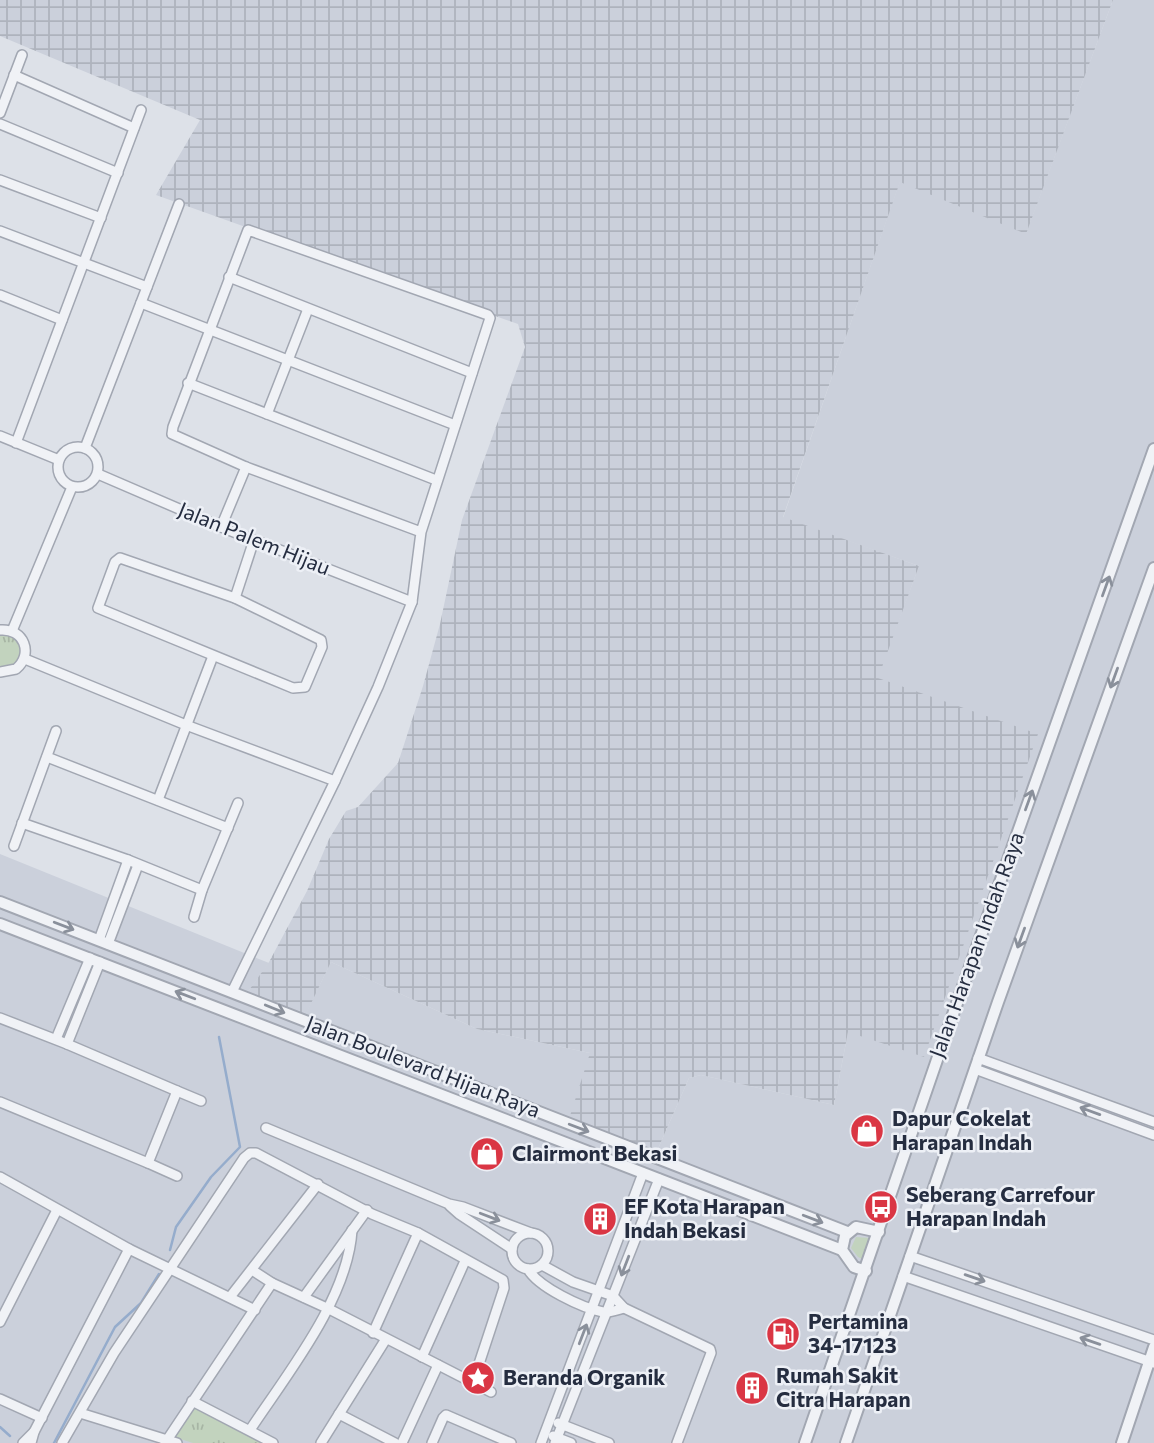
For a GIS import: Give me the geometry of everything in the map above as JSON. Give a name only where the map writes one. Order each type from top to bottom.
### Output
[{"type":"street","points":[[0,113],[4,92],[22,55]]},
{"type":"street","points":[[14,75],[134,128]]},
{"type":"street","points":[[16,443],[141,110]]},
{"type":"street","points":[[0,124],[118,173]]},
{"type":"street","points":[[0,180],[100,218]]},
{"type":"street","points":[[85,448],[179,204]]},
{"type":"street","points":[[232,992],[335,781],[378,687],[411,602],[421,532],[489,321],[488,315],[248,230],[188,383],[172,434],[246,467],[421,532]]},
{"type":"street","points":[[0,231],[147,288]]},
{"type":"street","points":[[229,277],[472,373]]},
{"type":"street","points":[[0,295],[62,320]]},
{"type":"street","points":[[141,303],[455,425]]},
{"type":"street","points":[[267,414],[308,309]]},
{"type":"street","points":[[188,383],[436,480]]},
{"type":"street","points":[[0,436],[59,460]]},
{"type":"street","points":[[73,447],[85,448],[97,458],[98,474],[87,486],[72,487],[61,479],[58,473],[59,460],[62,454],[73,447]]},
{"type":"street","name":"Jalan Harapan Indah Raya","points":[[805,1443],[940,1051],[1154,449]]},
{"type":"street","points":[[220,527],[246,467]]},
{"type":"street","name":"Jalan Palem Hijau","points":[[98,474],[220,527],[411,602]]},
{"type":"street","points":[[12,631],[72,487]]},
{"type":"street","points":[[234,598],[254,540]]},
{"type":"street","points":[[120,558],[234,598],[321,640],[322,647],[305,687],[300,688],[213,656],[97,608],[115,562],[120,558]]},
{"type":"street","name":"Jalan Harapan Indah Raya","points":[[846,1443],[977,1064],[1154,568]]},
{"type":"street","points":[[0,630],[12,631],[25,642],[25,659],[16,669],[1,674]]},
{"type":"street","points":[[158,800],[213,656]]},
{"type":"street","points":[[25,659],[186,725],[335,781]]},
{"type":"street","points":[[14,846],[56,731]]},
{"type":"street","points":[[47,757],[228,828]]},
{"type":"street","points":[[194,917],[202,890],[238,803]]},
{"type":"street","points":[[22,823],[128,860],[202,890]]},
{"type":"street","points":[[103,942],[128,860]]},
{"type":"street","points":[[103,942],[138,865]]},
{"type":"street","name":"Jalan Boulevard Hijau Raya","points":[[1,906],[103,942],[847,1232]]},
{"type":"street","name":"Jalan Boulevard Hijau Raya","points":[[0,923],[842,1251],[854,1266],[866,1271]]},
{"type":"street","points":[[56,1040],[69,1006],[95,960]]},
{"type":"street","points":[[68,1044],[95,960]]},
{"type":"street","points":[[69,1006],[81,1010]]},
{"type":"street","points":[[0,1018],[201,1101]]},
{"type":"street","points":[[333,1053],[339,1034]]},
{"type":"street","points":[[346,1058],[352,1039]]},
{"type":"street","points":[[977,1064],[1154,1122]]},
{"type":"street","points":[[977,1064],[1154,1135]]},
{"type":"street","points":[[148,1163],[177,1091]]},
{"type":"street","points":[[0,1102],[177,1176]]},
{"type":"street","points":[[266,1128],[449,1204],[464,1206],[543,1238],[549,1251],[542,1265]]},
{"type":"street","points":[[62,1443],[168,1266],[250,1153],[256,1153],[418,1233],[465,1261],[500,1277],[504,1283],[473,1382]]},
{"type":"street","points":[[556,1440],[613,1296],[663,1181],[674,1165]]},
{"type":"street","points":[[541,1443],[643,1173]]},
{"type":"street","points":[[0,1177],[129,1249],[255,1310]]},
{"type":"street","points":[[230,1297],[318,1184]]},
{"type":"street","points":[[449,1204],[459,1214],[512,1249],[516,1262],[528,1269],[541,1284],[606,1313],[624,1308]]},
{"type":"street","points":[[0,1322],[57,1210]]},
{"type":"street","points":[[304,1297],[367,1210]]},
{"type":"street","points":[[842,1251],[847,1232],[856,1227],[879,1232]]},
{"type":"street","points":[[250,1430],[329,1309],[348,1258],[352,1230]]},
{"type":"street","points":[[373,1333],[418,1233]]},
{"type":"street","points":[[512,1249],[518,1237],[531,1233]]},
{"type":"street","points":[[31,1443],[34,1432],[129,1249]]},
{"type":"street","points":[[910,1256],[1154,1340]]},
{"type":"street","points":[[422,1357],[465,1261]]},
{"type":"street","points":[[528,1269],[542,1265],[562,1277],[613,1296],[624,1308],[708,1347],[711,1351],[677,1443]]},
{"type":"street","points":[[252,1270],[272,1283],[329,1309],[491,1392]]},
{"type":"street","points":[[903,1276],[1152,1362]]},
{"type":"street","points":[[166,1441],[272,1283]]},
{"type":"street","points":[[321,1443],[386,1339]]},
{"type":"street","points":[[1122,1443],[1152,1362],[1154,1346]]},
{"type":"street","points":[[402,1443],[438,1366]]},
{"type":"street","points":[[1142,1384],[1154,1383]]},
{"type":"street","points":[[0,1399],[42,1418]]},
{"type":"street","points":[[192,1401],[273,1443]]},
{"type":"street","points":[[80,1413],[177,1443]]},
{"type":"street","points":[[339,1414],[395,1443]]},
{"type":"street","points":[[432,1443],[446,1415],[511,1443]]},
{"type":"street","points":[[550,1420],[610,1443]]},
{"type":"street","points":[[23,1443],[34,1432]]},
{"type":"street","points":[[545,1433],[556,1440],[571,1443]]},
{"type":"shaded area","points":[[0,0],[1113,0],[1026,234],[900,182],[783,517],[919,566],[878,678],[1038,734],[924,1057],[848,1032],[834,1105],[701,1075],[689,1078],[657,1151],[569,1119],[590,1053],[477,1029],[331,962],[305,1016],[247,993],[269,962],[307,891],[329,839],[346,811],[358,807],[398,763],[440,624],[462,520],[525,347],[518,324],[156,195],[200,120],[0,36]]},
{"type":"shaded area","points":[[1113,0],[1154,0],[1154,1443],[0,1443],[0,854],[269,963],[247,993],[305,1015],[331,962],[477,1029],[590,1053],[657,1151],[689,1078],[701,1075],[834,1105],[848,1032],[877,678],[919,566],[783,518],[900,181],[1026,233]]},
{"type":"green space","points":[[0,630],[25,642],[21,665],[0,672]]},
{"type":"green space","points":[[856,1237],[871,1238],[864,1260],[851,1248]]},
{"type":"green space","points":[[193,1408],[267,1443],[193,1443],[174,1437]]},
{"type":"waterway","points":[[170,1250],[176,1227],[211,1177],[240,1147],[219,1037]]},
{"type":"waterway","points":[[54,1443],[115,1327],[141,1303],[159,1274]]},
{"type":"waterway","points":[[0,1427],[10,1436]]},
{"type":"place","name":"Dapur Cokelat Harapan Indah","points":[[867,1131]]},
{"type":"place","name":"Clairmont Bekasi","points":[[487,1154]]},
{"type":"place","name":"Seberang Carrefour Harapan Indah","points":[[881,1207]]},
{"type":"place","name":"EF Kota Harapan Indah Bekasi","points":[[600,1219]]},
{"type":"place","name":"Pertamina 34-17123","points":[[783,1334]]},
{"type":"place","name":"Beranda Organik","points":[[478,1378]]},
{"type":"place","name":"Rumah Sakit Citra Harapan","points":[[752,1388]]}]
